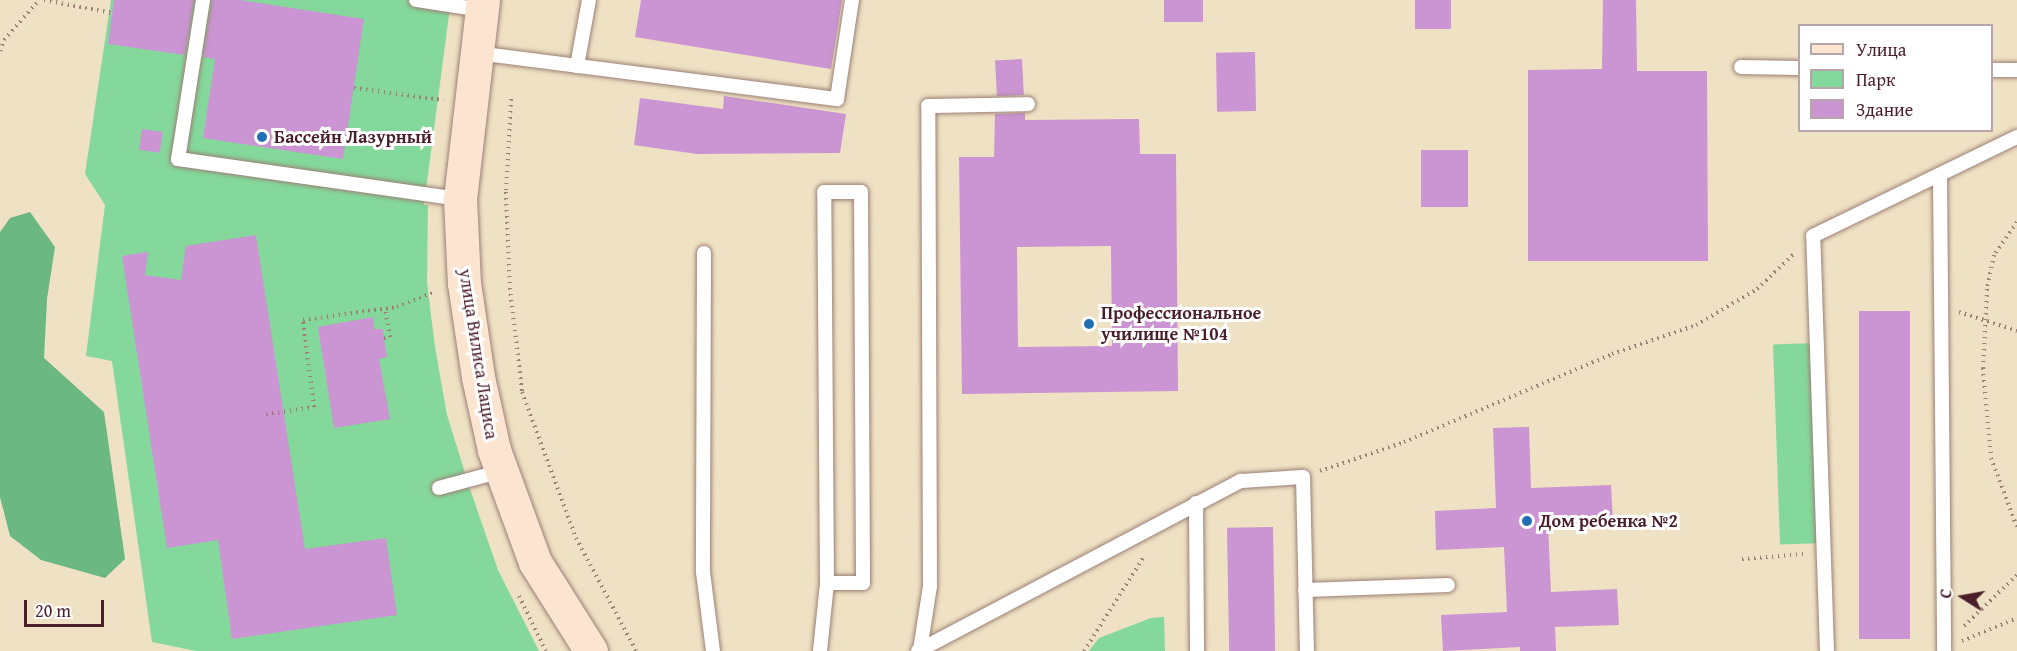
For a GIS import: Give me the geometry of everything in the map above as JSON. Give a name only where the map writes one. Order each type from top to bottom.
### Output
[{"type":"street","name":"улица Вилиса Лациса","points":[[482,5],[474,52],[460,199],[464,283],[478,377],[502,471],[536,562],[591,651]]},
{"type":"lane","points":[[203,0],[178,159],[460,199]]},
{"type":"lane","points":[[416,0],[482,5]]},
{"type":"lane","points":[[577,66],[589,0]]},
{"type":"lane","points":[[474,52],[837,99],[852,0]]},
{"type":"lane","points":[[1741,68],[1798,68]]},
{"type":"lane","points":[[1993,70],[2017,70]]},
{"type":"lane","points":[[919,651],[930,586],[928,106],[1028,104]]},
{"type":"lane","points":[[1827,651],[1813,236],[2017,137]]},
{"type":"lane","points":[[1940,175],[1944,649]]},
{"type":"lane","points":[[820,651],[827,584],[824,192],[861,192],[862,584],[827,584]]},
{"type":"lane","points":[[704,253],[703,572],[713,651]]},
{"type":"lane","points":[[439,488],[502,471]]},
{"type":"lane","points":[[919,651],[1241,481],[1303,477],[1306,651]]},
{"type":"lane","points":[[1196,503],[1197,651]]},
{"type":"lane","points":[[1305,590],[1448,585]]},
{"type":"path","points":[[0,51],[4,40],[39,0]]},
{"type":"path","points":[[44,0],[112,13]]},
{"type":"path","points":[[354,87],[444,100]]},
{"type":"path","points":[[511,99],[506,192],[510,288],[522,392],[576,538],[636,651]]},
{"type":"path","points":[[2017,222],[1994,255],[1984,319],[1983,368],[1991,458],[2017,527]]},
{"type":"path","points":[[1303,477],[1404,442],[1612,354],[1696,325],[1757,289],[1813,236]]},
{"type":"path","points":[[266,414],[314,407],[303,320],[385,309],[434,291]]},
{"type":"path","points":[[1941,307],[2017,331]]},
{"type":"path","points":[[384,338],[390,337],[385,309]]},
{"type":"path","points":[[1084,651],[1170,517]]},
{"type":"path","points":[[1742,559],[1822,553]]},
{"type":"path","points":[[1944,649],[2017,575]]},
{"type":"path","points":[[1944,649],[2017,618]]},
{"type":"green space","points":[[111,0],[451,0],[424,205],[428,205],[427,283],[435,347],[447,415],[470,489],[498,570],[539,651],[196,651],[152,642],[112,361],[86,356],[105,205],[85,174]]},
{"type":"green space","points":[[30,212],[55,247],[47,299],[44,358],[104,412],[125,559],[105,578],[41,560],[10,536],[0,497],[0,232],[10,218]]},
{"type":"green space","points":[[1816,343],[1823,543],[1780,544],[1773,345]]},
{"type":"green space","points":[[1164,617],[1165,651],[1089,651],[1099,638],[1151,618]]},
{"type":"building","points":[[114,0],[194,0],[185,55],[108,44]]},
{"type":"building","points":[[212,0],[240,0],[364,19],[343,159],[203,138],[215,59],[203,57]]},
{"type":"building","points":[[641,0],[842,0],[831,69],[635,37]]},
{"type":"building","points":[[1164,0],[1203,0],[1203,22],[1164,22]]},
{"type":"building","points":[[1415,0],[1451,0],[1451,29],[1415,29]]},
{"type":"building","points":[[1603,0],[1636,0],[1637,71],[1707,71],[1708,261],[1528,261],[1528,70],[1602,69]]},
{"type":"building","points":[[1255,52],[1256,111],[1217,112],[1216,53]]},
{"type":"building","points":[[1022,59],[1024,95],[997,96],[995,60]]},
{"type":"building","points":[[724,96],[846,114],[840,153],[697,154],[634,145],[640,98],[723,109]]},
{"type":"building","points":[[1025,113],[1025,120],[1139,119],[1140,154],[1176,154],[1178,391],[962,394],[959,157],[994,157],[995,114]],"holes":[[[1111,246],[1112,346],[1018,347],[1017,247]]]},
{"type":"building","points":[[142,129],[163,132],[160,153],[139,150]]},
{"type":"building","points":[[1421,150],[1468,150],[1468,207],[1421,207]]},
{"type":"building","points":[[256,235],[305,549],[386,538],[397,615],[232,639],[218,540],[167,548],[122,256],[148,252],[145,275],[181,280],[186,246]]},
{"type":"building","points":[[1859,311],[1910,311],[1910,639],[1859,639]]},
{"type":"building","points":[[373,317],[374,329],[383,329],[387,357],[379,359],[390,419],[334,428],[318,327]]},
{"type":"building","points":[[1529,427],[1531,488],[1611,485],[1613,522],[1548,525],[1551,592],[1617,589],[1619,625],[1555,627],[1556,651],[1520,651],[1520,647],[1443,651],[1441,615],[1507,612],[1504,547],[1436,550],[1435,511],[1496,508],[1493,428]]},
{"type":"building","points":[[1273,527],[1275,651],[1229,651],[1227,528]]},
{"type":"place","name":"Бассейн Лазурный","points":[[262,137]]},
{"type":"place","name":"Профессиональное училище №104","points":[[1089,324]]},
{"type":"place","name":"Дом ребенка №2","points":[[1527,521]]}]
